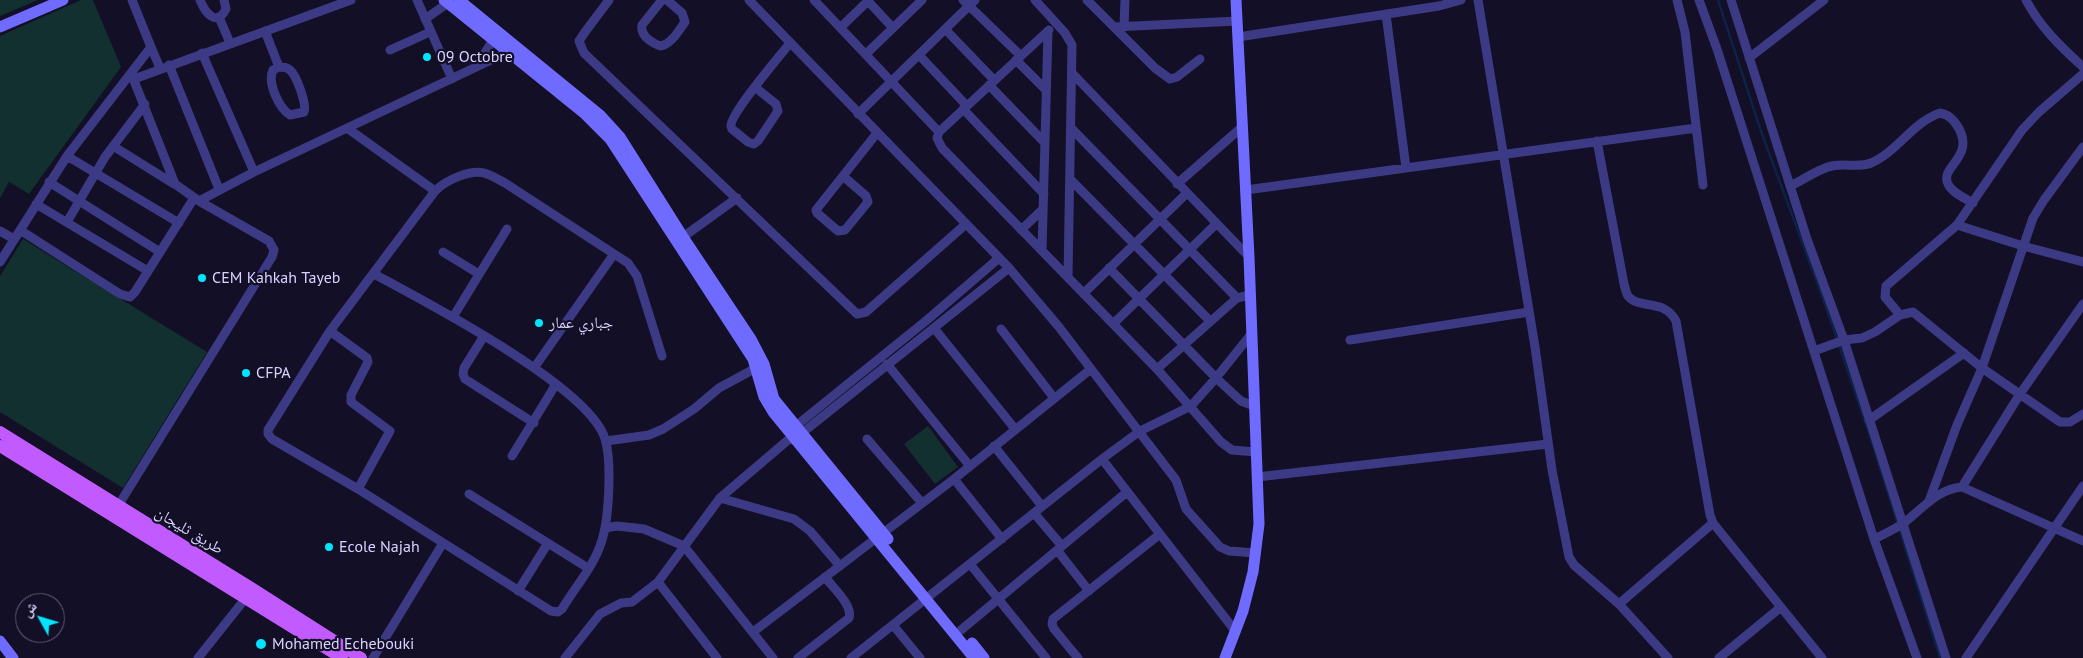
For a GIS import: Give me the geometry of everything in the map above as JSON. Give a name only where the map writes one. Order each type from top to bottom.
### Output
[{"type":"main road","name":"طريق ثليجان","points":[[0,432],[118,506],[250,593],[342,658]]},
{"type":"main road","name":"طريق ثليجان","points":[[0,446],[361,658]]},
{"type":"street","points":[[0,27],[63,0]]},
{"type":"street","points":[[132,0],[151,46],[165,66],[220,189]]},
{"type":"street","points":[[200,0],[205,12],[213,17],[219,17],[226,9],[224,0]]},
{"type":"street","points":[[132,76],[349,0]]},
{"type":"street","points":[[417,0],[452,79]]},
{"type":"street","points":[[609,0],[584,32],[580,42],[584,53],[857,314],[866,312],[966,224]]},
{"type":"street","points":[[662,0],[642,25],[641,30],[643,34],[660,46],[665,46],[685,22],[682,13],[666,0]]},
{"type":"street","points":[[749,0],[999,258],[1059,327],[1176,480],[1186,509],[1220,547],[1230,551],[1256,553]]},
{"type":"street","points":[[814,0],[939,132]]},
{"type":"street","points":[[841,27],[868,0],[893,28]]},
{"type":"street","points":[[866,54],[922,0]]},
{"type":"street","points":[[1036,0],[1070,39],[1072,45],[1068,276]]},
{"type":"street","points":[[1087,0],[1154,68],[1170,79],[1177,77],[1200,59]]},
{"type":"street","points":[[1124,27],[1125,0]]},
{"type":"street","points":[[1225,658],[1236,632],[1253,572],[1259,524],[1249,256],[1236,0]]},
{"type":"street","points":[[1238,37],[1439,6],[1461,0]]},
{"type":"street","points":[[1478,0],[1529,312],[1548,444],[1569,557],[1574,565],[1619,604],[1668,658]]},
{"type":"street","points":[[1677,0],[1685,32],[1703,185]]},
{"type":"street","points":[[1699,0],[1874,539],[1917,658]]},
{"type":"street","points":[[1731,0],[1790,186],[1844,340],[1904,523],[1946,658]]},
{"type":"street","points":[[1749,58],[1824,0]]},
{"type":"street","points":[[2026,0],[2034,15],[2052,37],[2083,68]]},
{"type":"street","points":[[425,19],[450,1]]},
{"type":"street","points":[[450,1],[493,40],[585,114],[610,139],[742,342],[756,368],[767,403],[930,597],[974,658]]},
{"type":"street","points":[[450,1],[548,72],[610,124],[751,339],[764,364],[770,391],[794,434]]},
{"type":"street","points":[[858,114],[945,29],[969,2],[1046,90]]},
{"type":"street","points":[[1386,14],[1406,168]]},
{"type":"street","points":[[219,17],[230,43]]},
{"type":"street","points":[[1114,27],[1237,20]]},
{"type":"street","points":[[1056,23],[939,132],[937,138],[942,148],[1157,369],[1227,447],[1232,450],[1256,452]]},
{"type":"street","points":[[945,29],[1045,143]]},
{"type":"street","points":[[264,31],[279,67]]},
{"type":"street","points":[[1042,250],[1048,31]]},
{"type":"street","points":[[390,50],[430,32]]},
{"type":"street","points":[[476,67],[493,40]]},
{"type":"street","points":[[756,88],[776,104],[778,111],[754,144],[748,142],[732,129],[730,123],[756,88],[790,43]]},
{"type":"street","points":[[0,262],[67,156],[132,76],[151,46]]},
{"type":"street","points":[[20,230],[127,297],[133,296],[196,199],[508,52]]},
{"type":"street","points":[[202,53],[254,172]]},
{"type":"street","points":[[919,54],[965,108],[1044,194]]},
{"type":"street","points":[[279,67],[289,69],[294,74],[306,104],[304,112],[290,115],[283,110],[271,82],[273,70],[279,67]]},
{"type":"street","points":[[1072,73],[1186,194],[1249,256]]},
{"type":"street","points":[[1900,314],[1885,297],[1886,286],[1957,225],[2022,130],[2039,112],[2083,74]]},
{"type":"street","points":[[132,76],[145,104],[175,184]]},
{"type":"street","points":[[67,222],[95,173],[145,104]]},
{"type":"street","points":[[1790,186],[1829,166],[1869,164],[1909,135],[1925,120],[1940,113],[1953,119],[1964,140],[1964,147],[1948,172],[1946,179],[1948,185],[1956,193],[1973,203]]},
{"type":"street","points":[[1177,184],[1242,127]]},
{"type":"street","points":[[347,128],[435,191]]},
{"type":"street","points":[[1071,128],[1237,298]]},
{"type":"street","points":[[1246,190],[1696,128]]},
{"type":"street","points":[[843,176],[866,196],[868,202],[845,230],[841,232],[816,212],[843,176],[877,133]]},
{"type":"street","points":[[1597,141],[1624,284],[1628,296],[1634,300],[1668,310],[1676,321],[1710,515],[1713,523],[1822,658]]},
{"type":"street","points":[[113,146],[196,199],[269,242],[274,250],[272,257],[118,506]]},
{"type":"street","points":[[1929,500],[1982,368],[2033,218],[2083,146]]},
{"type":"street","points":[[67,156],[179,223]]},
{"type":"street","points":[[374,274],[453,317],[534,368],[556,384],[594,420],[606,441],[609,468],[605,528],[597,553],[562,609],[558,612],[551,611],[358,489],[272,439],[268,434],[268,430],[330,331],[435,191],[449,181],[481,172],[628,263],[637,276],[662,356]]},
{"type":"street","points":[[1070,179],[1210,321]]},
{"type":"street","points":[[50,182],[160,252]]},
{"type":"street","points":[[1084,293],[1186,194]]},
{"type":"street","points":[[683,237],[737,198]]},
{"type":"street","points":[[36,204],[148,271]]},
{"type":"street","points":[[1021,230],[1043,209]]},
{"type":"street","points":[[1113,324],[1216,224]]},
{"type":"street","points":[[1957,225],[2023,246],[2083,262]]},
{"type":"street","points":[[453,317],[507,229]]},
{"type":"street","points":[[0,231],[14,239]]},
{"type":"street","points":[[443,252],[479,274]]},
{"type":"street","points":[[534,368],[614,254]]},
{"type":"street","points":[[565,658],[600,614],[621,603],[632,602],[658,582],[720,498],[999,258]]},
{"type":"street","points":[[794,434],[888,364],[1008,268]]},
{"type":"street","points":[[1109,268],[1216,378],[1241,401],[1254,406]]},
{"type":"street","points":[[1157,369],[1237,298],[1250,295]]},
{"type":"street","points":[[1962,488],[2020,394],[2083,304]]},
{"type":"street","points":[[1350,340],[1529,312]]},
{"type":"street","points":[[1814,351],[1844,340],[1862,338],[1875,332],[1900,314],[1914,312],[1982,368],[2060,422],[2070,422],[2083,414]]},
{"type":"street","points":[[934,328],[1015,429]]},
{"type":"street","points":[[1001,330],[1054,398]]},
{"type":"street","points":[[330,331],[366,356],[368,362],[352,394],[351,402],[390,431],[358,489]]},
{"type":"street","points":[[851,658],[1102,459],[1140,431],[1191,406],[1252,333]]},
{"type":"street","points":[[484,336],[464,368],[463,374],[466,379],[534,423]]},
{"type":"street","points":[[1869,420],[1964,353]]},
{"type":"street","points":[[888,364],[969,466]]},
{"type":"street","points":[[606,441],[649,435],[664,429],[694,409],[719,388],[756,368]]},
{"type":"street","points":[[753,632],[954,479],[1091,369]]},
{"type":"street","points":[[512,456],[534,423],[556,384]]},
{"type":"street","points":[[867,439],[922,503]]},
{"type":"street","points":[[1257,477],[1548,444]]},
{"type":"street","points":[[994,446],[1042,506]]},
{"type":"street","points":[[1102,459],[1236,632]]},
{"type":"street","points":[[954,479],[1002,539]]},
{"type":"street","points":[[1966,658],[2083,486]]},
{"type":"street","points":[[1874,539],[1904,523],[1929,500],[1952,488],[1962,488],[2083,541]]},
{"type":"street","points":[[961,630],[1127,492]]},
{"type":"street","points":[[470,494],[588,568]]},
{"type":"street","points":[[720,498],[794,518],[810,531],[840,566]]},
{"type":"street","points":[[1034,513],[1089,591]]},
{"type":"street","points":[[1619,604],[1713,523]]},
{"type":"street","points":[[605,528],[617,526],[644,529],[684,546],[773,658]]},
{"type":"street","points":[[1078,658],[1054,629],[1053,619],[1160,534]]},
{"type":"street","points":[[373,658],[443,543]]},
{"type":"street","points":[[518,591],[548,543]]},
{"type":"street","points":[[970,564],[1046,658]]},
{"type":"street","points":[[798,658],[849,618],[848,607],[825,577]]},
{"type":"street","points":[[658,582],[717,658]]},
{"type":"street","points":[[198,658],[250,593]]},
{"type":"street","points":[[930,597],[984,658]]},
{"type":"street","points":[[1718,658],[1781,607]]},
{"type":"street","points":[[893,625],[920,658]]},
{"type":"street","points":[[0,641],[13,658]]},
{"type":"green space","points":[[0,0],[38,0],[0,16]]},
{"type":"green space","points":[[81,0],[93,0],[121,67],[29,194],[9,182],[0,198],[0,36]]},
{"type":"green space","points":[[23,239],[207,352],[123,488],[0,412],[0,276]]},
{"type":"green space","points":[[928,426],[958,467],[935,484],[904,444]]},
{"type":"waterway","points":[[1718,0],[1762,134],[1824,301],[1870,436],[1940,658]]},
{"type":"place","name":"09 Octobre","points":[[427,57]]},
{"type":"place","name":"CEM Kahkah Tayeb","points":[[202,278]]},
{"type":"place","name":"جباري عمار","points":[[539,323]]},
{"type":"place","name":"CFPA","points":[[246,373]]},
{"type":"place","name":"Ecole Najah","points":[[329,547]]},
{"type":"place","name":"Mohamed Echebouki","points":[[261,644]]}]
